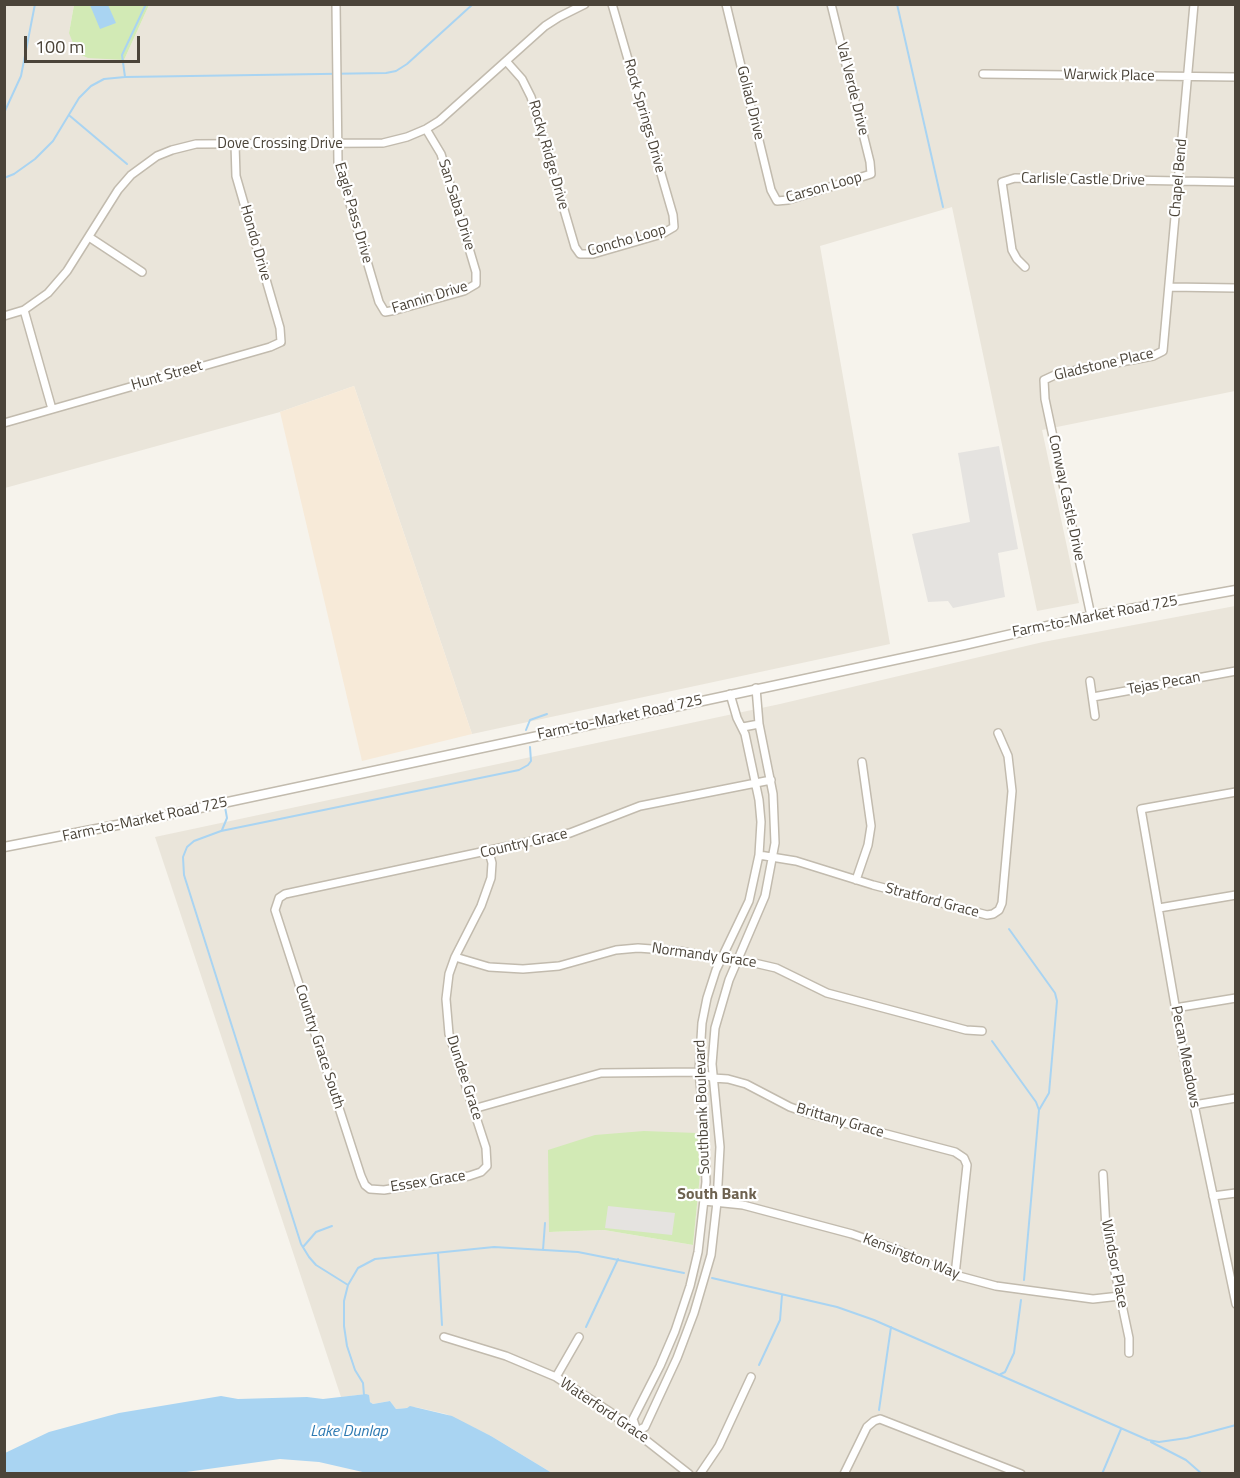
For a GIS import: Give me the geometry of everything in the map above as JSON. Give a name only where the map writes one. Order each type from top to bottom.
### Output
[{"type":"street","name":"Eagle Pass Drive","points":[[336,4],[336,143],[339,172],[379,302],[385,312]]},
{"type":"street","name":"Dove Crossing Drive","points":[[4,316],[24,310],[48,293],[67,271],[118,190],[144,164],[172,150],[196,144],[394,141],[426,129],[439,121],[552,21],[585,4]]},
{"type":"street","name":"Rock Springs Drive","points":[[612,4],[673,215],[674,227]]},
{"type":"street","name":"Goliad Drive","points":[[726,4],[771,190],[777,201]]},
{"type":"street","name":"Val Verde Drive","points":[[831,4],[871,174]]},
{"type":"street","name":"Chapel Bend","points":[[1164,351],[1194,4]]},
{"type":"street","name":"Rocky Ridge Drive","points":[[506,61],[522,79],[531,97],[574,247],[580,254]]},
{"type":"street","name":"Warwick Place","points":[[983,74],[1236,77]]},
{"type":"street","name":"San Saba Drive","points":[[426,129],[441,154],[476,272],[476,284]]},
{"type":"street","name":"Hondo Drive","points":[[235,144],[236,176],[280,328],[281,342]]},
{"type":"street","name":"Carson Loop","points":[[777,201],[788,200],[871,174]]},
{"type":"street","name":"Carlisle Castle Drive","points":[[1025,267],[1012,250],[1002,182],[1015,178],[1236,182]]},
{"type":"street","name":"Concho Loop","points":[[580,254],[592,254],[662,234],[674,227]]},
{"type":"street","points":[[89,237],[142,272]]},
{"type":"street","name":"Fannin Drive","points":[[385,312],[464,291],[476,284]]},
{"type":"street","points":[[1170,287],[1236,288]]},
{"type":"street","points":[[24,310],[52,409]]},
{"type":"street","name":"Hunt Street","points":[[4,423],[281,342]]},
{"type":"street","name":"Gladstone Place","points":[[1044,380],[1057,374],[1153,356],[1164,351]]},
{"type":"street","name":"Conway Castle Drive","points":[[1044,380],[1045,399],[1091,615]]},
{"type":"street","name":"Farm-to-Market Road 725","points":[[4,847],[183,812],[964,645],[1091,615],[1236,590]]},
{"type":"street","name":"Tejas Pecan","points":[[1093,697],[1236,671]]},
{"type":"street","points":[[1090,681],[1095,716]]},
{"type":"street","name":"Southbank Boulevard","points":[[730,694],[743,728],[756,783],[761,822],[759,855],[749,901],[712,980],[703,1016],[699,1072],[705,1130],[704,1201],[700,1242],[685,1302],[660,1366],[633,1419],[637,1431],[645,1427],[677,1358],[694,1314],[711,1255],[720,1147],[713,1078],[715,1028],[724,993],[737,959],[761,908],[773,856],[775,821],[771,780],[759,724],[756,688]]},
{"type":"street","points":[[743,728],[759,724]]},
{"type":"street","name":"Stratford Grace","points":[[759,855],[807,864],[856,880],[987,915],[996,912],[1002,903],[1012,791],[1008,756],[998,733]]},
{"type":"street","points":[[856,880],[868,845],[871,826],[862,762]]},
{"type":"street","name":"Country Grace","points":[[276,902],[285,894],[580,831],[639,806],[771,780]]},
{"type":"street","name":"Pecan Meadows","points":[[1236,792],[1141,809],[1201,1146],[1236,1304]]},
{"type":"street","name":"Dundee Grace","points":[[485,1169],[487,1151],[447,1022],[447,987],[454,957],[489,885],[492,872],[489,852]]},
{"type":"street","points":[[1159,908],[1236,895]]},
{"type":"street","name":"Country Grace South","points":[[276,902],[275,910],[362,1181],[370,1189]]},
{"type":"street","name":"Normandy Grace","points":[[454,957],[489,967],[523,969],[559,966],[600,954],[638,948],[737,959],[776,968],[827,993],[966,1030],[982,1031]]},
{"type":"street","points":[[1175,1008],[1236,998]]},
{"type":"street","name":"Brittany Grace","points":[[473,1109],[601,1073],[699,1072],[713,1078],[736,1081],[800,1110],[955,1152],[964,1158],[967,1166],[956,1275]]},
{"type":"street","points":[[1194,1105],[1236,1098]]},
{"type":"street","name":"Essex Grace","points":[[370,1189],[384,1190],[469,1176],[485,1169]]},
{"type":"street","name":"Windsor Place","points":[[1103,1174],[1105,1218],[1129,1338],[1129,1353]]},
{"type":"street","points":[[1213,1196],[1236,1193]]},
{"type":"street","name":"Kensington Way","points":[[704,1201],[743,1205],[868,1239],[956,1275],[996,1286],[1102,1299],[1120,1296]]},
{"type":"street","name":"Waterford Grace","points":[[444,1337],[506,1356],[556,1377],[593,1399],[689,1473]]},
{"type":"street","points":[[556,1377],[579,1337]]},
{"type":"street","points":[[700,1473],[719,1446],[751,1377]]},
{"type":"street","points":[[844,1473],[867,1427],[880,1419],[1021,1473]]},
{"type":"shaded area","points":[[5,5],[74,5],[69,33],[124,60],[149,5],[1235,5],[1235,391],[1042,430],[1079,603],[1037,611],[952,207],[820,246],[890,644],[472,734],[354,386],[280,412],[5,488]]},
{"type":"shaded area","points":[[354,386],[472,734],[362,761],[280,412]]},
{"type":"shaded area","points":[[999,446],[1018,549],[998,553],[1005,597],[953,608],[948,601],[928,602],[912,534],[970,522],[958,453]]},
{"type":"shaded area","name":"South Bank","points":[[1235,606],[1235,1473],[552,1473],[491,1436],[446,1414],[415,1407],[396,1409],[390,1401],[373,1404],[366,1394],[341,1397],[155,837],[780,704],[1043,642]],"holes":[[[700,1175],[693,1245],[604,1230],[550,1232]]]},
{"type":"shaded area","points":[[608,1206],[675,1213],[672,1235],[605,1228]]},
{"type":"green space","points":[[74,5],[149,5],[124,60],[88,58],[77,53],[69,33]]},
{"type":"green space","points":[[644,1131],[697,1133],[700,1175],[693,1245],[604,1230],[549,1232],[548,1150],[595,1135]]},
{"type":"water","points":[[90,5],[108,5],[116,23],[100,29]]},
{"type":"water","name":"Lake Dunlap","points":[[369,1395],[370,1402],[373,1404],[390,1401],[396,1409],[410,1406],[452,1416],[491,1436],[552,1473],[367,1473],[319,1462],[280,1459],[179,1473],[5,1473],[5,1453],[49,1432],[119,1413],[221,1396],[238,1399],[307,1397],[323,1399]]},
{"type":"waterway","points":[[4,113],[21,76],[35,4]]},
{"type":"waterway","points":[[125,77],[122,55],[146,4]]},
{"type":"waterway","points":[[4,178],[14,174],[35,159],[53,141],[79,98],[91,86],[104,79],[396,71],[407,64],[473,4]]},
{"type":"waterway","points":[[897,4],[943,207]]},
{"type":"waterway","points":[[70,116],[127,164]]},
{"type":"waterway","points":[[526,730],[530,720],[547,714]]},
{"type":"waterway","points":[[348,1285],[316,1265],[301,1244],[184,875],[183,857],[187,847],[194,841],[221,831],[519,770],[531,761],[530,747]]},
{"type":"waterway","points":[[222,830],[227,818],[225,807]]},
{"type":"waterway","points":[[1009,929],[1055,993],[1057,1001],[1049,1093],[1039,1110],[1024,1280]]},
{"type":"waterway","points":[[992,1041],[1036,1102],[1039,1110]]},
{"type":"waterway","points":[[543,1250],[545,1223]]},
{"type":"waterway","points":[[303,1247],[316,1232],[332,1226]]},
{"type":"waterway","points":[[364,1395],[363,1383],[355,1370],[347,1346],[344,1301],[348,1285],[358,1268],[375,1259],[494,1247],[578,1252],[684,1273]]},
{"type":"waterway","points":[[438,1253],[442,1325]]},
{"type":"waterway","points":[[586,1327],[618,1259]]},
{"type":"waterway","points":[[712,1278],[837,1307],[874,1320],[1148,1440],[1159,1442],[1187,1438],[1236,1425]]},
{"type":"waterway","points":[[759,1365],[780,1320],[782,1295]]},
{"type":"waterway","points":[[999,1375],[1005,1372],[1014,1353],[1021,1300]]},
{"type":"waterway","points":[[879,1410],[891,1327]]},
{"type":"waterway","points":[[1102,1474],[1121,1429]]},
{"type":"waterway","points":[[1151,1442],[1186,1460],[1202,1474]]},
{"type":"district","name":"South Bank","points":[[717,1195]]}]
